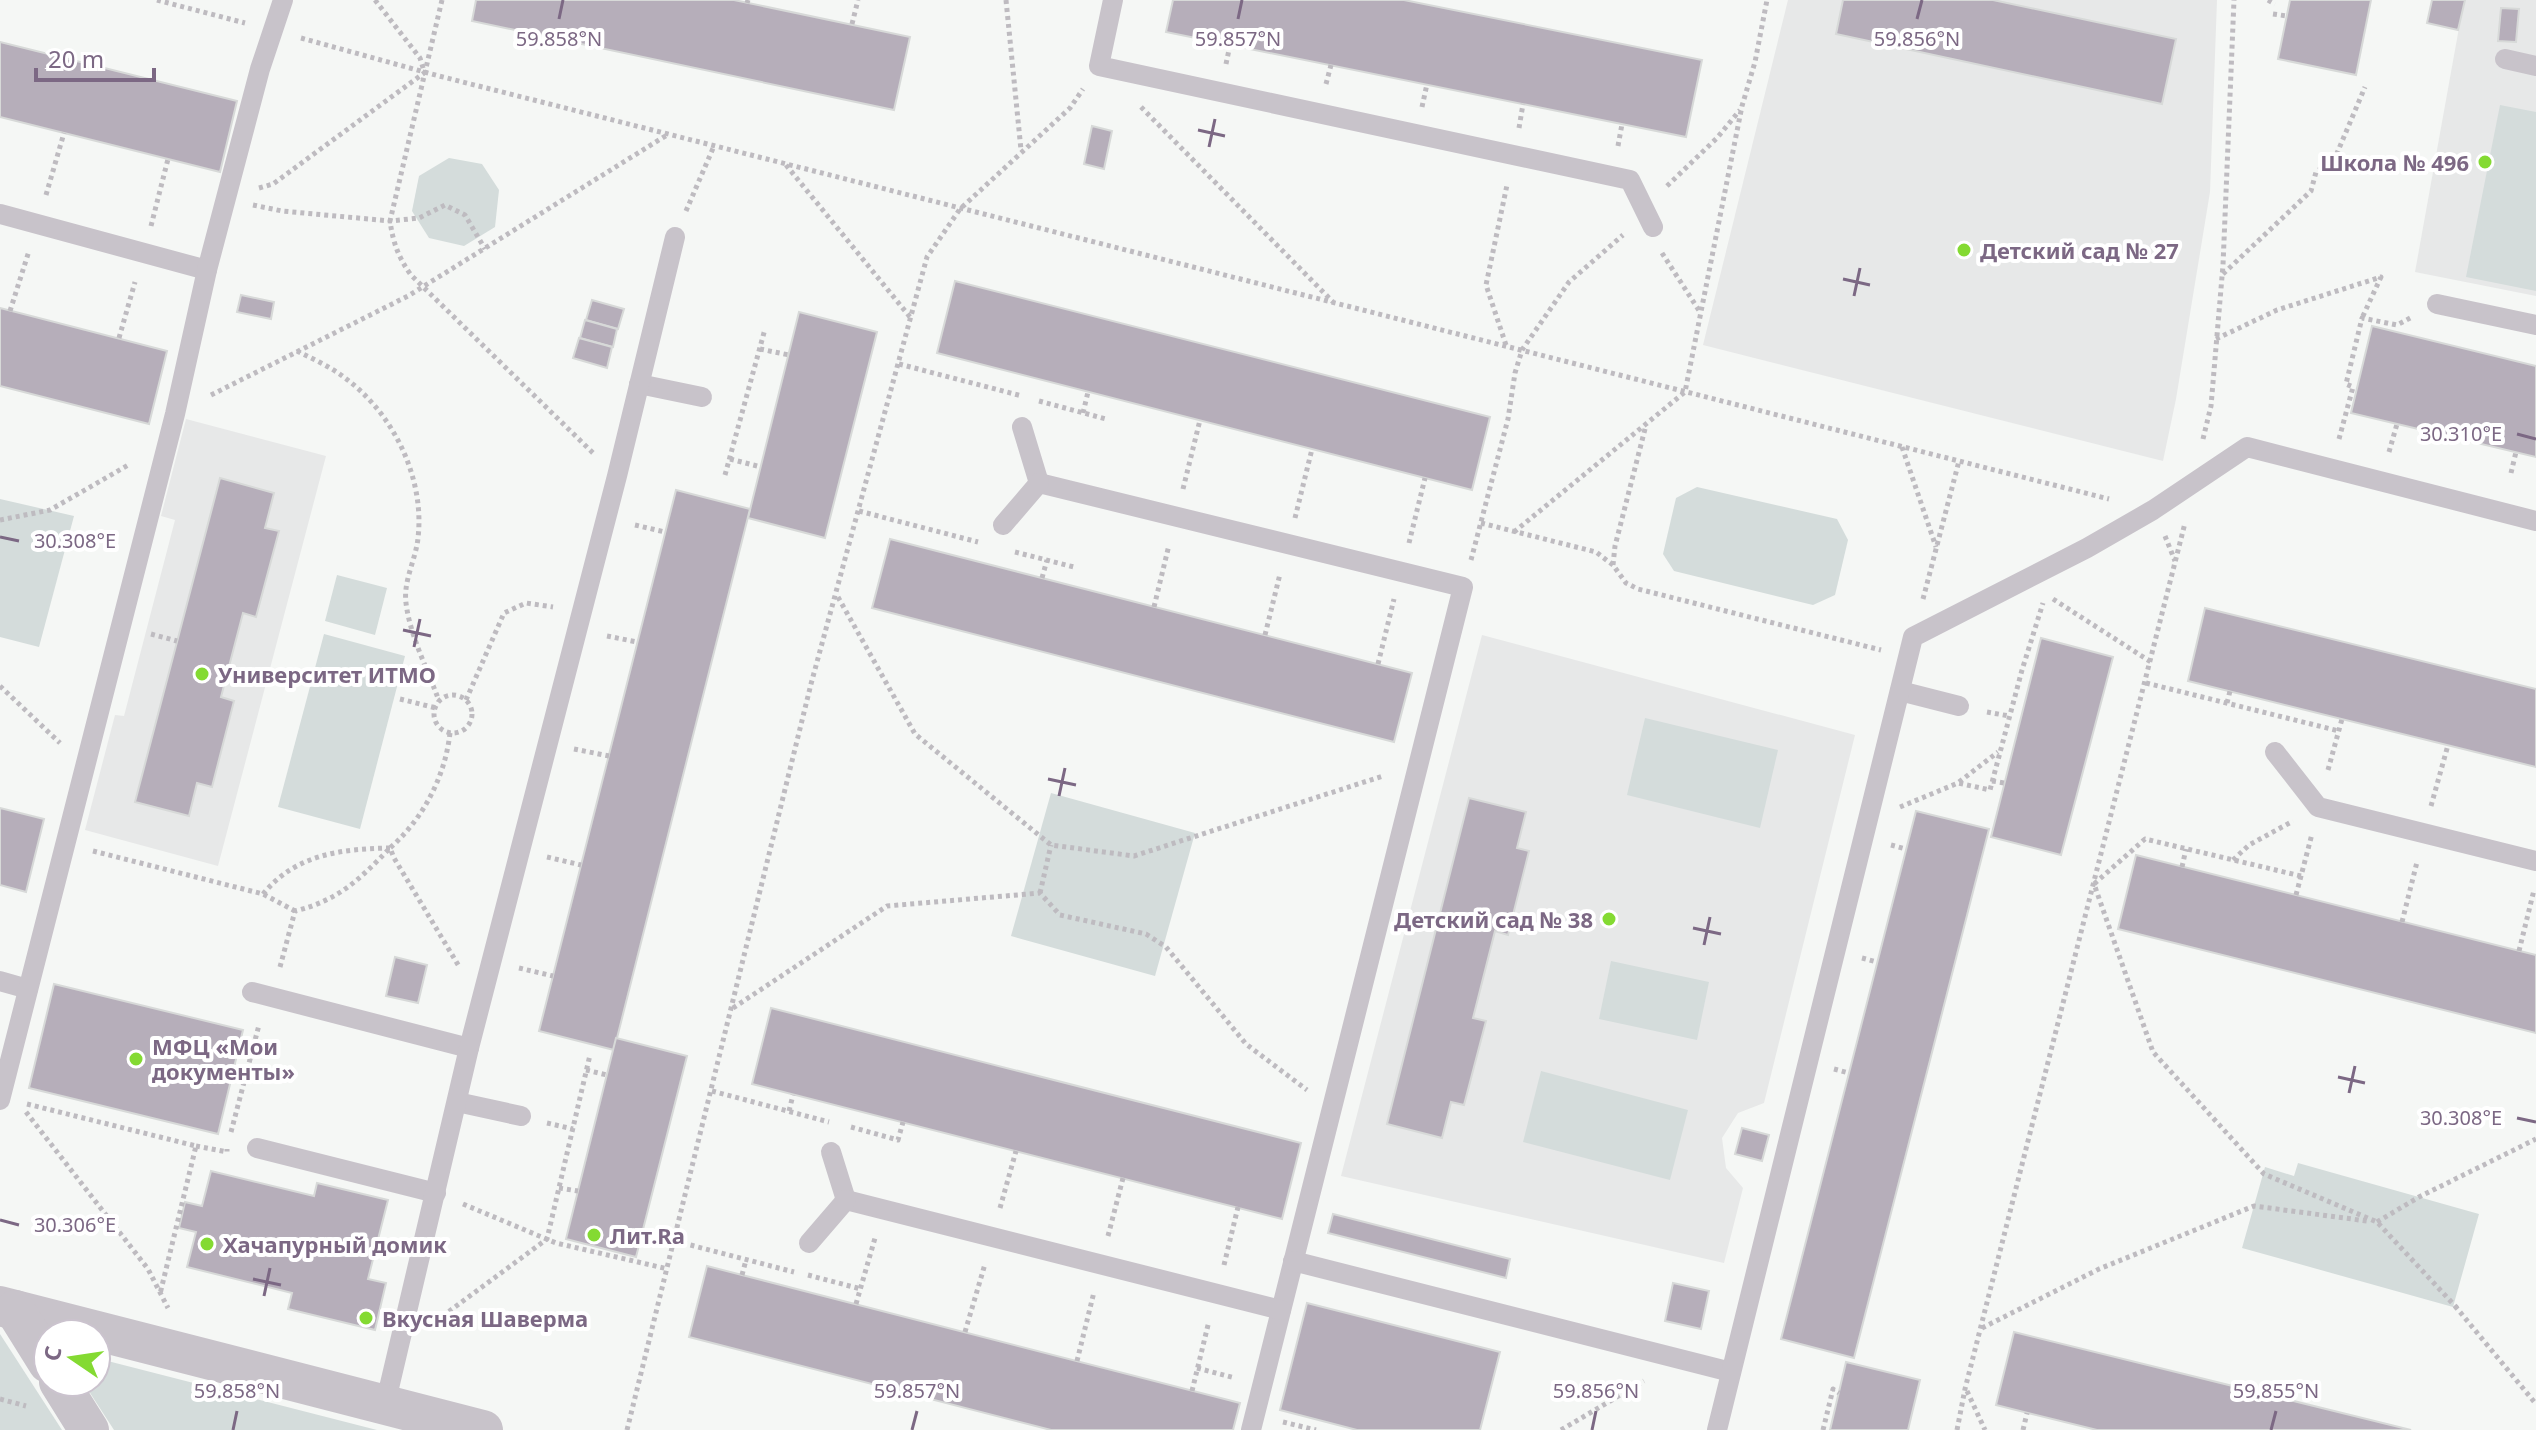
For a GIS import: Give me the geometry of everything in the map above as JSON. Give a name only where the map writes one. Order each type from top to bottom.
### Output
[{"type":"street","points":[[8,1308],[483,1430]]},
{"type":"street","points":[[8,1308],[32,1341]]},
{"type":"street","points":[[69,1398],[89,1430]]},
{"type":"lane","points":[[0,1100],[175,414],[207,270],[260,69],[283,0]]},
{"type":"lane","points":[[1113,0],[1099,66],[1630,180],[1649,218]]},
{"type":"lane","points":[[2505,59],[2536,66]]},
{"type":"lane","points":[[0,214],[207,270]]},
{"type":"lane","points":[[385,1405],[469,1048],[617,476],[675,237]]},
{"type":"lane","points":[[2437,304],[2536,325]]},
{"type":"lane","points":[[639,384],[702,397]]},
{"type":"lane","points":[[1022,427],[1039,483]]},
{"type":"lane","points":[[1723,1428],[1731,1372],[1911,647],[2153,510],[2247,447],[2536,521]]},
{"type":"lane","points":[[1003,525],[1039,483]]},
{"type":"lane","points":[[1039,483],[1463,587],[1251,1430]]},
{"type":"lane","points":[[1900,691],[1959,706]]},
{"type":"lane","points":[[2275,752],[2318,807],[2536,861]]},
{"type":"lane","points":[[0,981],[28,989]]},
{"type":"lane","points":[[252,992],[469,1048]]},
{"type":"lane","points":[[457,1102],[521,1116]]},
{"type":"lane","points":[[257,1148],[436,1193]]},
{"type":"lane","points":[[831,1152],[846,1200]]},
{"type":"lane","points":[[846,1200],[1281,1310]]},
{"type":"lane","points":[[809,1243],[846,1200]]},
{"type":"lane","points":[[1293,1261],[1731,1372]]},
{"type":"path","points":[[375,0],[420,58],[425,72]]},
{"type":"path","points":[[442,0],[390,221],[399,258],[423,287],[617,476]]},
{"type":"path","points":[[852,24],[858,0]]},
{"type":"path","points":[[1006,0],[1021,151]]},
{"type":"path","points":[[1514,532],[1685,392],[1742,106],[1755,62],[1767,0]]},
{"type":"path","points":[[1957,1430],[2146,683],[2211,406],[2222,275],[2234,0]]},
{"type":"path","points":[[2268,0],[2275,4]]},
{"type":"path","points":[[2273,14],[2287,16]]},
{"type":"path","points":[[627,1430],[811,684],[927,257],[960,209],[1070,108],[1099,66],[1333,303]]},
{"type":"path","points":[[425,72],[2153,510]]},
{"type":"path","points":[[286,174],[425,72]]},
{"type":"path","points":[[2222,275],[2311,191],[2316,172],[2335,158],[2365,87]]},
{"type":"path","points":[[1463,587],[1522,350],[1569,282],[1649,218],[1742,106]]},
{"type":"path","points":[[10,311],[64,133]]},
{"type":"path","points":[[175,414],[423,287],[668,134]]},
{"type":"path","points":[[675,237],[714,146]]},
{"type":"path","points":[[1506,346],[1486,285],[1513,154]]},
{"type":"path","points":[[119,338],[168,159]]},
{"type":"path","points":[[785,164],[910,317]]},
{"type":"path","points":[[226,199],[282,211],[390,221],[419,218],[445,205],[465,215],[485,249]]},
{"type":"path","points":[[1649,218],[1663,258],[1700,313]]},
{"type":"path","points":[[2216,339],[2277,310],[2381,277],[2362,318],[2346,384],[2353,387],[2339,439]]},
{"type":"path","points":[[2362,318],[2397,325],[2437,304]]},
{"type":"path","points":[[725,475],[765,329]]},
{"type":"path","points":[[760,349],[789,355]]},
{"type":"path","points":[[297,351],[343,376],[360,390],[386,421],[403,451],[410,469],[419,518],[418,540],[405,600],[408,617],[437,705],[435,718],[440,728],[450,733],[459,732],[467,727],[472,718],[472,708],[458,695],[447,696],[437,705]]},
{"type":"path","points":[[899,364],[1106,419]]},
{"type":"path","points":[[1083,413],[1088,392]]},
{"type":"path","points":[[1613,565],[1646,424]]},
{"type":"path","points":[[2389,452],[2397,424]]},
{"type":"path","points":[[0,520],[50,510],[167,443]]},
{"type":"path","points":[[1902,446],[1936,549]]},
{"type":"path","points":[[2511,473],[2516,452]]},
{"type":"path","points":[[730,459],[761,467]]},
{"type":"path","points":[[1481,523],[1596,552],[1613,565],[1626,583],[1638,589],[1911,647],[1959,461]]},
{"type":"path","points":[[859,511],[981,543]]},
{"type":"path","points":[[1007,550],[1074,567]]},
{"type":"path","points":[[1042,578],[1047,560]]},
{"type":"path","points":[[1958,783],[1990,790],[2046,594],[2151,662]]},
{"type":"path","points":[[837,596],[915,734],[1051,845],[1134,856],[1419,764]]},
{"type":"path","points":[[466,700],[504,613],[526,603],[581,612]]},
{"type":"path","points":[[2022,670],[2032,673]]},
{"type":"path","points":[[2146,683],[2339,731]]},
{"type":"path","points":[[0,686],[85,766]]},
{"type":"path","points":[[2227,703],[2230,691]]},
{"type":"path","points":[[400,699],[437,705]]},
{"type":"path","points":[[2296,895],[2342,719]]},
{"type":"path","points":[[263,894],[275,880],[301,863],[328,852],[390,848],[413,824],[435,788],[450,733]]},
{"type":"path","points":[[2402,922],[2448,745]]},
{"type":"path","points":[[1890,811],[1958,783],[2000,750]]},
{"type":"path","points":[[1992,781],[2004,783]]},
{"type":"path","points":[[2233,860],[2249,845],[2318,807]]},
{"type":"path","points":[[2094,884],[2145,839],[2301,876]]},
{"type":"path","points":[[65,844],[263,894],[295,911]]},
{"type":"path","points":[[1040,893],[1051,845]]},
{"type":"path","points":[[390,848],[453,959],[482,997]]},
{"type":"path","points":[[2182,867],[2186,849]]},
{"type":"path","points":[[2519,951],[2536,881]]},
{"type":"path","points":[[2094,884],[2153,1052],[2264,1174],[2377,1222],[2455,1306],[2536,1404]]},
{"type":"path","points":[[732,1008],[887,906],[1040,893]]},
{"type":"path","points":[[1040,893],[1060,915],[1146,934],[1166,947],[1246,1044],[1332,1108]]},
{"type":"path","points":[[433,1323],[547,1239],[590,1055]]},
{"type":"path","points":[[586,1070],[607,1075]]},
{"type":"path","points":[[712,1091],[834,1123]]},
{"type":"path","points":[[789,1111],[793,1095]]},
{"type":"path","points":[[160,1294],[196,1146],[18,1101],[148,1269],[160,1294],[170,1312]]},
{"type":"path","points":[[849,1127],[898,1140],[903,1122]]},
{"type":"path","points":[[1982,1328],[2099,1269],[2254,1206],[2377,1222],[2419,1197],[2536,1139]]},
{"type":"path","points":[[559,1188],[578,1191]]},
{"type":"path","points":[[436,1193],[547,1239],[668,1269]]},
{"type":"path","points":[[856,1304],[883,1210]]},
{"type":"path","points":[[675,1241],[861,1289]]},
{"type":"path","points":[[742,1275],[746,1260]]},
{"type":"path","points":[[1561,1430],[1655,1375],[1670,1356]]},
{"type":"path","points":[[1197,1368],[1262,1385]]},
{"type":"path","points":[[1823,1430],[1833,1389],[1839,1393]]},
{"type":"path","points":[[1965,1389],[1985,1430]]},
{"type":"path","points":[[2023,1430],[2027,1413]]},
{"type":"shaded area","name":"Детский сад № 27","points":[[1788,0],[2217,0],[2210,192],[2163,461],[1703,345]]},
{"type":"shaded area","name":"Школа № 496","points":[[2464,0],[2536,0],[2536,296],[2415,272]]},
{"type":"shaded area","points":[[2500,105],[2536,112],[2536,291],[2466,277]]},
{"type":"shaded area","points":[[449,158],[482,164],[499,190],[495,227],[464,246],[429,238],[412,211],[419,176]]},
{"type":"shaded area","name":"Университет ИТМО","points":[[186,419],[326,456],[218,866],[85,830],[115,715],[124,716],[175,520],[161,516]]},
{"type":"shaded area","points":[[1697,487],[1837,519],[1848,540],[1835,595],[1813,605],[1674,571],[1663,554],[1676,498]]},
{"type":"shaded area","points":[[0,499],[74,516],[39,647],[0,637]]},
{"type":"shaded area","points":[[337,575],[387,588],[375,635],[325,621]]},
{"type":"shaded area","points":[[324,634],[405,656],[360,829],[278,807]]},
{"type":"shaded area","name":"Детский сад № 38","points":[[1482,635],[1855,735],[1764,1103],[1738,1113],[1722,1138],[1726,1168],[1743,1188],[1724,1263],[1341,1176]]},
{"type":"shaded area","points":[[1645,718],[1778,750],[1760,828],[1627,795]]},
{"type":"shaded area","points":[[1051,793],[1195,833],[1155,976],[1011,936]]},
{"type":"shaded area","points":[[1611,961],[1709,982],[1697,1040],[1599,1019]]},
{"type":"shaded area","points":[[1541,1071],[1688,1110],[1670,1180],[1523,1142]]},
{"type":"shaded area","points":[[2298,1163],[2479,1214],[2453,1307],[2242,1248],[2265,1167],[2294,1176]]},
{"type":"shaded area","points":[[0,1334],[32,1384],[32,1398],[41,1398],[62,1430],[0,1430]]},
{"type":"shaded area","points":[[112,1362],[377,1430],[114,1430],[93,1398],[112,1398]]},
{"type":"building","points":[[476,0],[734,0],[910,37],[894,110],[472,21]]},
{"type":"building","points":[[1173,0],[1404,0],[1702,60],[1686,137],[1166,32]]},
{"type":"building","points":[[1843,0],[1993,0],[2176,39],[2162,104],[1836,34]]},
{"type":"building","points":[[2290,0],[2371,0],[2356,75],[2278,59]]},
{"type":"building","points":[[2432,0],[2465,0],[2458,30],[2427,23]]},
{"type":"building","points":[[2501,8],[2519,9],[2516,42],[2498,41]]},
{"type":"building","points":[[0,42],[237,101],[220,172],[0,117]]},
{"type":"building","points":[[1092,126],[1112,131],[1104,169],[1084,164]]},
{"type":"building","points":[[955,281],[1490,417],[1472,490],[937,353]]},
{"type":"building","points":[[241,295],[274,302],[271,319],[237,312]]},
{"type":"building","points":[[592,300],[624,309],[618,329],[586,320]]},
{"type":"building","points":[[0,308],[167,351],[149,424],[0,386]]},
{"type":"building","points":[[799,312],[877,332],[825,538],[748,518]]},
{"type":"building","points":[[585,320],[617,329],[613,347],[580,338]]},
{"type":"building","points":[[2372,326],[2536,366],[2536,457],[2351,413]]},
{"type":"building","points":[[579,338],[612,347],[607,368],[573,358]]},
{"type":"building","points":[[220,478],[274,493],[265,528],[279,531],[256,617],[243,613],[221,697],[234,701],[212,787],[197,783],[189,816],[135,802]]},
{"type":"building","points":[[676,490],[750,509],[614,1050],[539,1031]]},
{"type":"building","points":[[890,539],[1412,673],[1394,742],[872,608]]},
{"type":"building","points":[[2205,608],[2536,689],[2536,767],[2188,681]]},
{"type":"building","points":[[2041,638],[2113,657],[2061,855],[1991,837]]},
{"type":"building","points":[[1469,798],[1526,812],[1517,848],[1529,851],[1508,935],[1495,931],[1473,1018],[1486,1021],[1464,1105],[1451,1102],[1442,1138],[1387,1124]]},
{"type":"building","points":[[0,808],[44,819],[26,892],[0,885]]},
{"type":"building","points":[[1916,811],[1989,829],[1854,1358],[1781,1339]]},
{"type":"building","points":[[2136,855],[2536,955],[2536,1033],[2118,929]]},
{"type":"building","points":[[395,957],[427,965],[418,1003],[386,996]]},
{"type":"building","name":"МФЦ «Мои документы»","points":[[54,984],[243,1030],[218,1134],[29,1088]]},
{"type":"building","points":[[771,1008],[1301,1143],[1282,1219],[752,1084]]},
{"type":"building","points":[[616,1038],[687,1056],[636,1257],[566,1239]]},
{"type":"building","points":[[1742,1128],[1769,1135],[1762,1161],[1735,1154]]},
{"type":"building","points":[[211,1171],[314,1196],[317,1183],[388,1200],[368,1279],[386,1283],[375,1330],[288,1309],[292,1293],[187,1267],[196,1232],[179,1228],[185,1202],[202,1206]]},
{"type":"building","points":[[1333,1214],[1510,1259],[1506,1278],[1328,1233]]},
{"type":"building","points":[[707,1266],[1240,1403],[1233,1430],[1051,1430],[689,1337]]},
{"type":"building","points":[[1673,1283],[1709,1291],[1701,1329],[1665,1321]]},
{"type":"building","points":[[1307,1303],[1500,1352],[1480,1430],[1357,1430],[1280,1410]]},
{"type":"building","points":[[2014,1332],[2411,1430],[2097,1430],[1996,1405]]},
{"type":"building","points":[[1846,1362],[1920,1380],[1908,1430],[1830,1430]]},
{"type":"place","name":"Школа № 496","points":[[2485,162]]},
{"type":"place","name":"Детский сад № 27","points":[[1964,250]]},
{"type":"place","name":"Университет ИТМО","points":[[202,674]]},
{"type":"place","name":"Детский сад № 38","points":[[1609,919]]},
{"type":"place","name":"МФЦ «Мои документы»","points":[[136,1059]]},
{"type":"place","name":"Лит.Ra","points":[[594,1235]]},
{"type":"place","name":"Хачапурный домик","points":[[207,1244]]},
{"type":"place","name":"Вкусная Шаверма","points":[[366,1318]]}]
